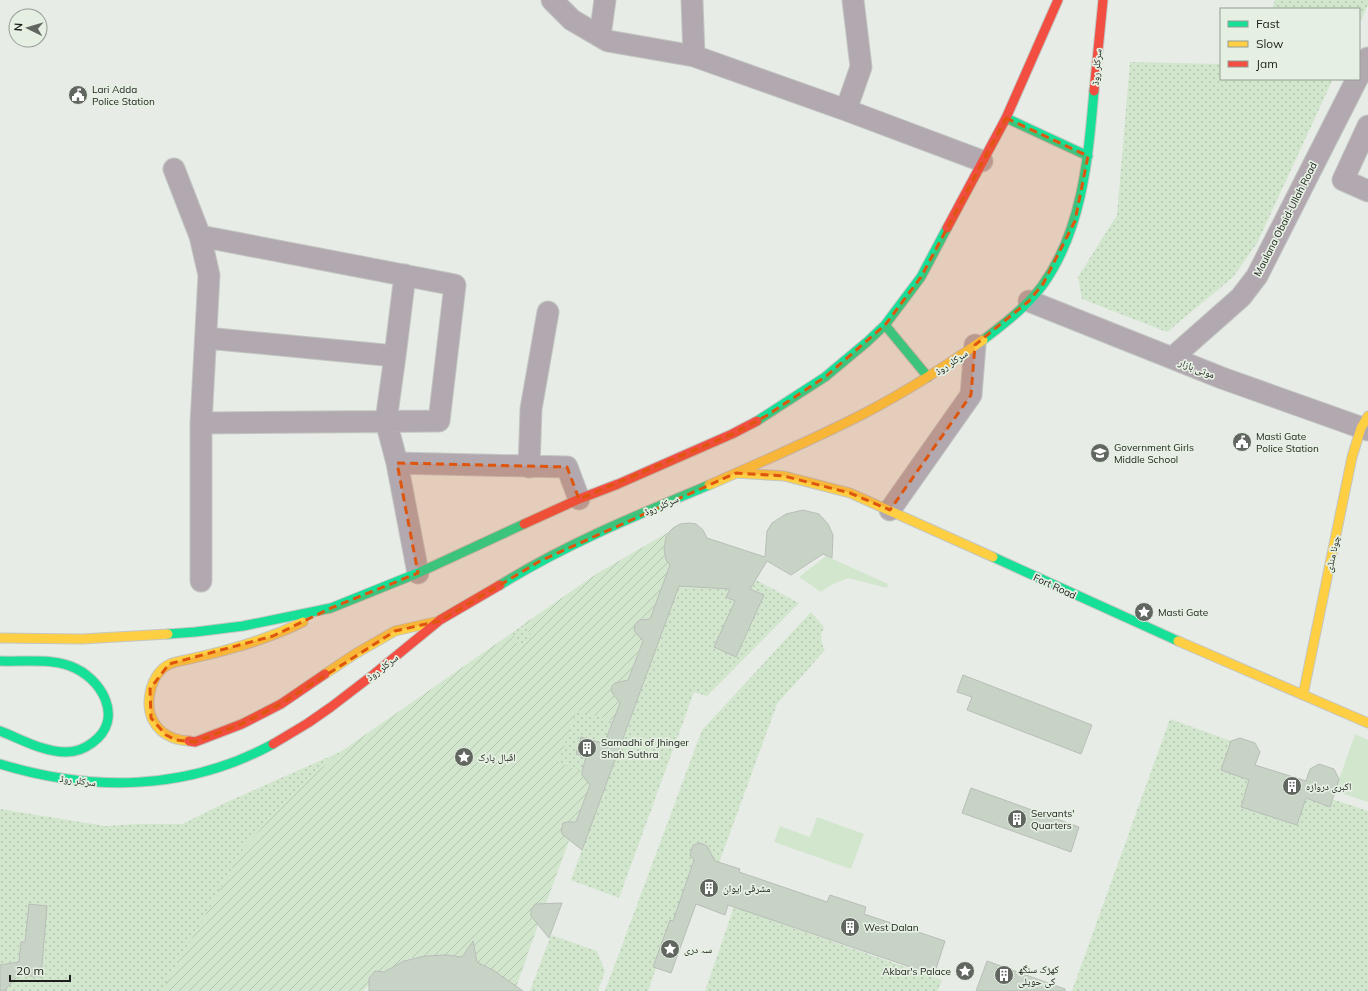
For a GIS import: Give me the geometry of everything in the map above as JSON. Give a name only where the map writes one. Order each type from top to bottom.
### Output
[{"type":"main road","points":[[440,621],[394,631],[355,654],[281,704],[242,724],[195,742],[176,740],[166,735],[157,728],[151,718],[149,707],[150,689],[158,674],[169,664],[227,650],[273,636],[331,608],[418,573],[579,499],[618,484],[732,434],[766,416],[825,377],[885,325],[921,277],[1006,118],[1058,0]]},
{"type":"main road","name":"سرکلر روڈ","points":[[0,764],[43,775],[95,783],[124,784],[167,780],[213,770],[248,758],[295,732],[368,679],[440,621],[540,561],[621,522],[838,428],[891,400],[928,378],[975,346],[994,332],[1029,301],[1043,284],[1068,241],[1075,221],[1082,192],[1088,156],[1103,0]]},
{"type":"main road","points":[[1006,118],[1088,156]]},
{"type":"main road","points":[[885,325],[928,378]]},
{"type":"main road","name":"چونا منڈی","points":[[1303,695],[1352,457],[1366,424]]},
{"type":"main road","name":"Fort Road","points":[[736,473],[784,476],[850,493],[1139,624],[1368,723]]},
{"type":"main road","points":[[0,638],[82,639],[195,632],[243,626],[331,608]]},
{"type":"main road","points":[[0,661],[69,665],[84,672],[96,684],[105,696],[109,708],[108,722],[102,734],[91,744],[76,751],[58,751],[40,746],[0,730]]},
{"type":"street","points":[[552,0],[572,20],[608,41],[694,56],[846,110],[982,161]]},
{"type":"street","points":[[600,36],[605,0]]},
{"type":"street","points":[[692,0],[694,56]]},
{"type":"street","points":[[846,110],[861,67],[853,0]]},
{"type":"street","points":[[1360,74],[1368,58]]},
{"type":"street","name":"Maulana Obaid-Ullah Road","points":[[1172,358],[1242,297],[1257,276],[1356,80]]},
{"type":"street","points":[[1368,126],[1343,180],[1368,192]]},
{"type":"street","points":[[174,169],[200,236],[209,275],[201,423],[201,581]]},
{"type":"street","points":[[200,236],[455,285],[439,421],[201,423]]},
{"type":"street","points":[[405,275],[396,356],[386,421],[397,464],[418,573]]},
{"type":"street","name":"موتی بازار","points":[[1029,301],[1222,378],[1366,424]]},
{"type":"street","points":[[528,467],[531,409],[548,312]]},
{"type":"street","points":[[206,338],[396,356]]},
{"type":"street","points":[[890,510],[971,395],[975,346]]},
{"type":"street","points":[[397,464],[567,467],[579,499]]},
{"type":"highlighted area","points":[[1006,118],[1088,156],[1075,221],[1043,284],[1029,301],[975,345],[971,395],[890,510],[850,493],[784,476],[736,473],[540,561],[440,621],[395,631],[281,704],[242,724],[195,742],[176,740],[166,735],[151,718],[150,689],[169,664],[273,636],[331,608],[418,573],[397,463],[567,467],[579,499],[732,434],[766,416],[825,377],[885,325],[921,277]]},
{"type":"green space","points":[[1275,0],[1368,0],[1368,5],[1360,22],[1360,8],[1272,8]]},
{"type":"green space","points":[[1130,62],[1220,64],[1220,80],[1333,80],[1257,243],[1233,277],[1167,332],[1082,299],[1078,277],[1117,215]]},
{"type":"green space","name":"اقبال پارک","points":[[669,532],[665,540],[664,549],[670,565],[646,620],[640,620],[635,625],[636,632],[641,636],[621,682],[614,684],[612,690],[614,696],[621,698],[596,766],[586,765],[583,767],[575,824],[569,822],[563,825],[562,833],[568,838],[531,910],[526,960],[515,989],[493,970],[476,961],[476,954],[473,951],[463,957],[436,955],[411,958],[384,972],[375,971],[371,974],[363,991],[0,991],[0,809],[105,826],[182,824],[227,802],[342,751],[598,573]]},
{"type":"green space","name":"اقبال پارک","points":[[669,532],[665,540],[664,549],[670,565],[649,622],[646,620],[640,620],[635,625],[636,633],[644,637],[626,684],[618,683],[614,685],[612,690],[614,696],[621,698],[613,721],[577,710],[558,763],[582,771],[582,775],[592,780],[575,824],[572,822],[566,822],[562,826],[563,835],[570,838],[545,906],[534,905],[531,910],[531,916],[540,920],[515,989],[493,970],[476,961],[476,954],[473,951],[463,957],[436,955],[411,958],[384,972],[375,971],[369,978],[370,984],[363,991],[162,991],[243,849],[293,792],[342,751],[512,633],[519,645],[532,637],[524,624],[598,573]]},
{"type":"green space","points":[[826,556],[888,584],[887,588],[848,578],[829,586],[821,592],[799,577]]},
{"type":"green space","points":[[696,560],[756,580],[799,603],[707,696],[694,692],[619,898],[571,880],[684,571]]},
{"type":"green space","points":[[811,612],[824,627],[821,639],[825,650],[777,704],[719,863],[709,859],[693,845],[690,855],[694,861],[673,921],[670,920],[653,967],[656,968],[648,991],[605,991],[702,730]]},
{"type":"green space","points":[[1170,719],[1231,741],[1249,780],[1242,807],[1297,825],[1306,798],[1330,807],[1332,799],[1368,811],[1368,991],[1072,991]]},
{"type":"green space","points":[[1355,734],[1368,740],[1368,802],[1335,791]]},
{"type":"green space","points":[[817,817],[864,834],[851,869],[774,842],[780,826],[810,837]]},
{"type":"green space","points":[[734,907],[942,980],[938,991],[705,991]]},
{"type":"green space","points":[[551,935],[597,951],[605,971],[598,991],[530,991]]},
{"type":"building","points":[[803,510],[819,514],[828,524],[833,535],[832,558],[823,554],[791,575],[767,561],[750,589],[764,595],[736,657],[714,647],[735,601],[726,597],[730,589],[679,586],[582,850],[563,835],[561,831],[563,823],[576,822],[590,785],[582,775],[586,757],[576,754],[581,737],[604,744],[620,703],[611,690],[612,686],[615,683],[628,680],[643,641],[634,630],[635,625],[640,620],[650,619],[670,565],[666,560],[664,549],[666,537],[669,532],[680,524],[696,524],[703,530],[707,538],[765,557],[767,531],[772,523],[786,514]]},
{"type":"building","points":[[963,675],[1092,725],[1081,754],[967,710],[972,697],[957,692]]},
{"type":"building","name":"اکبری دروازہ","points":[[1240,738],[1255,743],[1260,752],[1255,765],[1306,781],[1310,769],[1319,764],[1334,769],[1339,779],[1330,807],[1306,798],[1297,825],[1241,807],[1249,780],[1221,770],[1231,741]]},
{"type":"building","name":"Servants' Quarters","points":[[971,788],[1079,827],[1071,852],[962,813]]},
{"type":"building","name":"West Dalan","points":[[700,843],[707,846],[715,861],[740,869],[739,872],[827,902],[830,895],[866,907],[864,914],[945,941],[934,975],[728,905],[725,915],[696,904],[671,973],[653,967],[670,920],[673,921],[694,860],[690,855],[693,845]]},
{"type":"building","points":[[562,903],[549,938],[531,916],[531,910],[535,904]]},
{"type":"building","points":[[29,904],[47,906],[41,977],[19,975],[4,991],[0,991],[0,965],[19,962],[21,942],[25,942]]},
{"type":"building","points":[[473,941],[477,962],[493,970],[523,991],[369,991],[369,978],[375,971],[384,972],[404,961],[425,956],[447,955],[462,957]]},
{"type":"building","name":"کھڑک سنگھ کی حویلی","points":[[987,961],[1065,989],[1065,991],[976,991]]},
{"type":"traffic: fast","points":[[983,340],[1014,315],[1036,294],[1056,264],[1067,241],[1075,217],[1086,167],[1094,91]]},
{"type":"traffic: fast","points":[[1006,118],[1088,156]]},
{"type":"traffic: fast","points":[[757,421],[825,377],[885,325],[921,277],[947,228]]},
{"type":"traffic: fast","points":[[885,325],[928,377]]},
{"type":"traffic: fast","points":[[500,585],[576,543],[709,485]]},
{"type":"traffic: fast","points":[[168,634],[243,626],[331,608],[418,573],[524,524]]},
{"type":"traffic: fast","points":[[993,557],[1178,641]]},
{"type":"traffic: fast","points":[[0,661],[53,662],[70,666],[81,671],[100,689],[108,711],[107,722],[102,733],[92,743],[80,750],[66,752],[49,750],[0,731]]},
{"type":"traffic: fast","points":[[0,764],[35,773],[69,779],[104,782],[139,782],[173,778],[207,771],[240,760],[273,744]]},
{"type":"traffic: slow","points":[[709,485],[808,441],[867,412],[897,396],[983,340]]},
{"type":"traffic: slow","points":[[1303,695],[1352,457],[1361,428],[1368,416]]},
{"type":"traffic: slow","points":[[736,473],[784,476],[850,493],[993,557]]},
{"type":"traffic: slow","points":[[189,741],[179,740],[165,734],[157,727],[151,715],[149,707],[151,690],[154,681],[163,668],[175,662],[216,653],[256,641],[303,622]]},
{"type":"traffic: slow","points":[[325,674],[355,654],[395,631],[435,622]]},
{"type":"traffic: slow","points":[[0,638],[82,639],[168,634]]},
{"type":"traffic: slow","points":[[1178,641],[1368,723]]},
{"type":"traffic: jam","points":[[947,228],[1006,118],[1058,0]]},
{"type":"traffic: jam","points":[[1094,91],[1103,0]]},
{"type":"traffic: jam","points":[[524,524],[732,434],[757,421]]},
{"type":"traffic: jam","points":[[273,744],[331,707],[440,620],[500,585]]},
{"type":"traffic: jam","points":[[189,741],[195,742],[242,724],[281,704],[325,674]]},
{"type":"place","name":"Lari Adda Police Station","points":[[78,95]]},
{"type":"place","name":"Masti Gate Police Station","points":[[1242,442]]},
{"type":"place","name":"Government Girls Middle School","points":[[1100,453]]},
{"type":"place","name":"Masti Gate","points":[[1144,612]]},
{"type":"place","name":"Samadhi of Jhinger Shah Suthra","points":[[587,748]]},
{"type":"place","name":"اقبال پارک","points":[[464,757]]},
{"type":"place","name":"اکبری دروازہ","points":[[1292,786]]},
{"type":"place","name":"Servants' Quarters","points":[[1017,819]]},
{"type":"place","name":"مشرقی ایوان","points":[[709,888]]},
{"type":"place","name":"West Dalan","points":[[850,927]]},
{"type":"place","name":"سہ دری","points":[[670,949]]},
{"type":"place","name":"Akbar's Palace","points":[[965,971]]},
{"type":"place","name":"کھڑک سنگھ کی حویلی","points":[[1004,975]]}]
